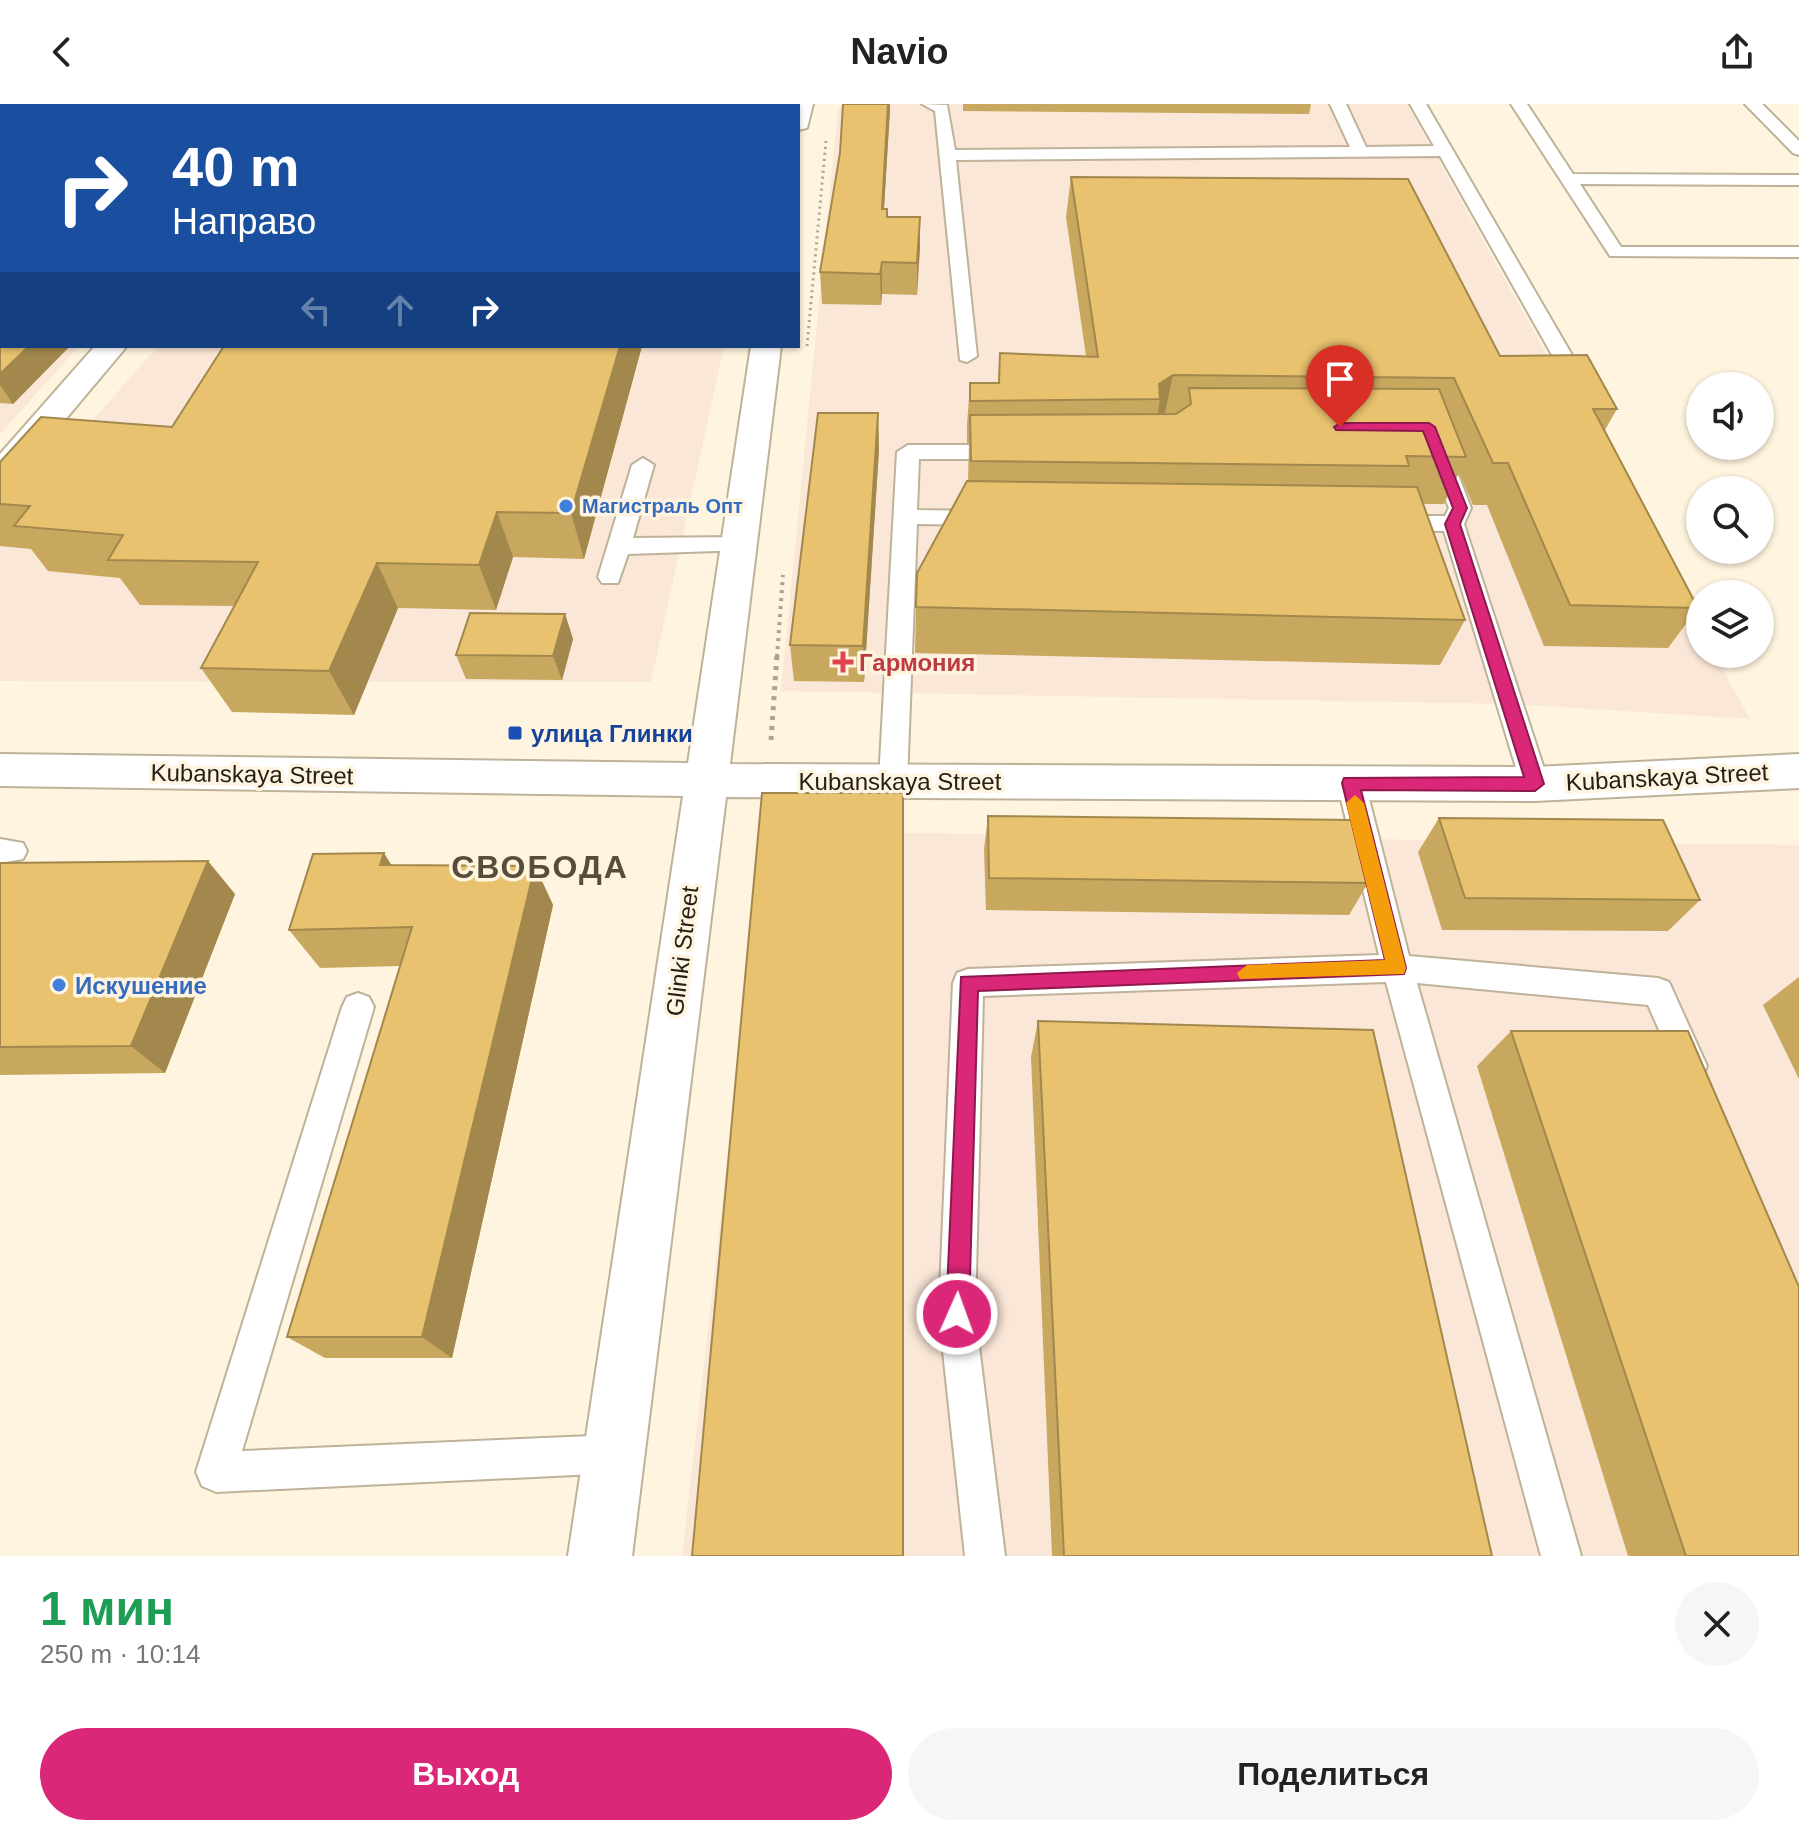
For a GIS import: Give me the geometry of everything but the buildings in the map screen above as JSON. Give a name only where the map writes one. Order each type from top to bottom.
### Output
[{"type":"main road","points":[[0,475],[110,348]]},
{"type":"main road","name":"Glinki Street","points":[[600,1556],[704,780],[766,348]]},
{"type":"main road","name":"Kubanskaya Street","points":[[2,775],[1535,784],[1799,771]]},
{"type":"lane","points":[[930,104],[942,108],[967,356]]},
{"type":"lane","points":[[1338,104],[1360,152]]},
{"type":"lane","points":[[1418,104],[1566,362]]},
{"type":"lane","points":[[1519,104],[1616,252],[1799,252]]},
{"type":"lane","points":[[1753,104],[1799,150]]},
{"type":"lane","points":[[947,155],[1443,151]]},
{"type":"lane","points":[[1569,179],[1799,180]]},
{"type":"lane","points":[[1429,427],[1460,508],[1453,524],[1535,784]]},
{"type":"lane","points":[[893,781],[908,452],[1029,452]]},
{"type":"lane","points":[[610,577],[643,465]]},
{"type":"lane","points":[[906,517],[1000,518]]},
{"type":"lane","points":[[1377,523],[1453,524]]},
{"type":"lane","points":[[619,546],[738,545]]},
{"type":"lane","points":[[1351,783],[1397,968],[1561,1556]]},
{"type":"lane","points":[[985,1556],[957,1314],[968,983],[1397,968],[1658,992],[1703,1092]]},
{"type":"lane","points":[[358,1007],[216,1472],[616,1454]]},
{"type":"shaded area","points":[[852,104],[1407,104],[1686,604],[1686,668],[1722,668],[1750,719],[1511,704],[781,691],[838,109]]},
{"type":"shaded area","points":[[0,348],[77,348],[0,434]]},
{"type":"shaded area","points":[[156,348],[724,348],[651,682],[0,681],[0,526]]},
{"type":"shaded area","points":[[765,831],[1799,845],[1799,1556],[682,1556]]},
{"type":"slow traffic","points":[[1247,973],[1397,968],[1355,803]]},
{"type":"place","name":"Магистраль Опт","points":[[566,506]]},
{"type":"place","name":"Гармония","points":[[843,662]]},
{"type":"place","name":"улица Глинки","points":[[515,733]]},
{"type":"place","name":"Искушение","points":[[59,985]]},
{"type":"district","name":"СВОБОДА","points":[[540,867]]},
{"type":"route","points":[[957,1314],[968,983],[1397,968],[1351,783],[1535,784],[1453,524],[1460,508],[1429,427],[1340,427]]}]
